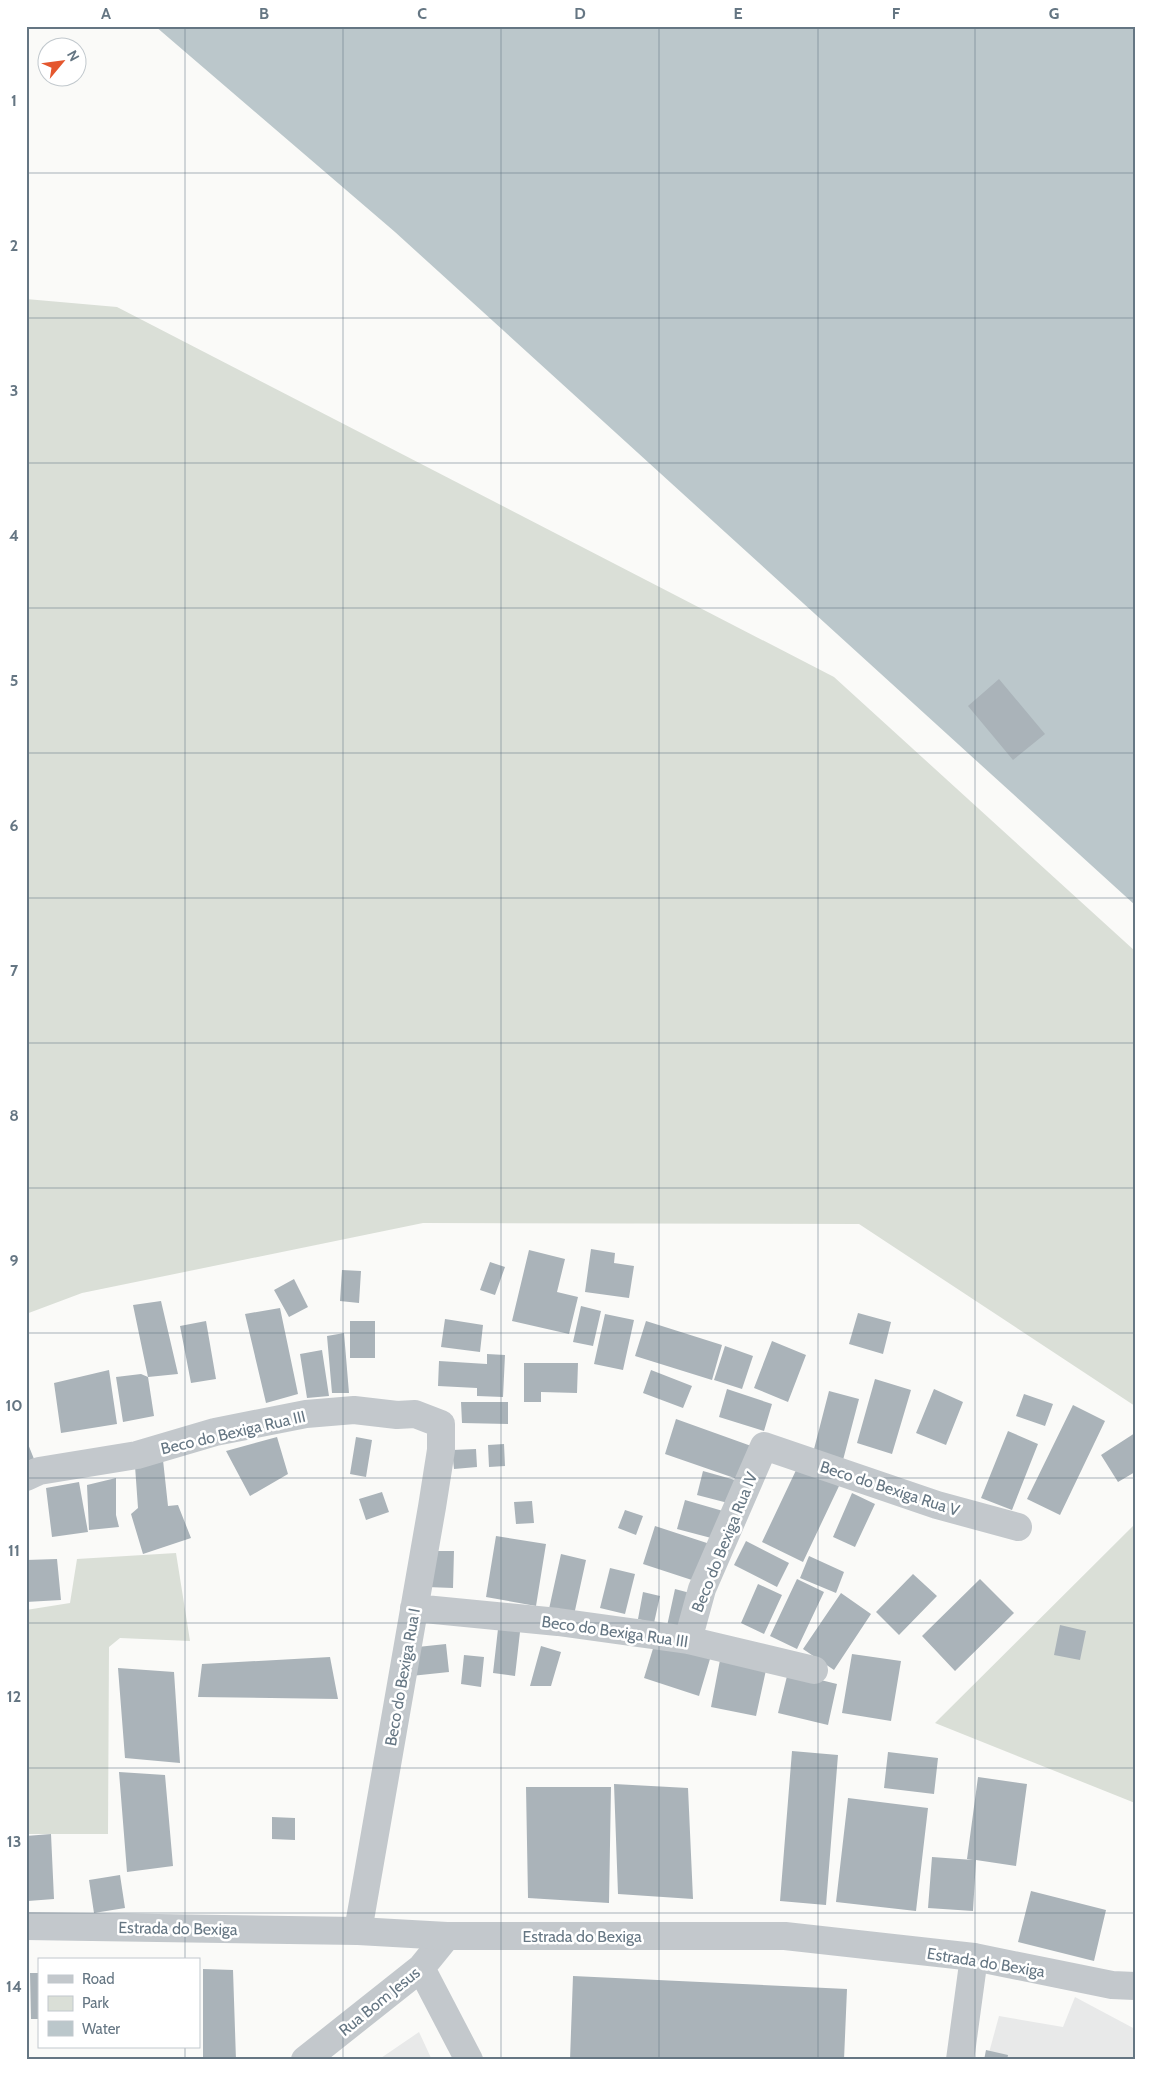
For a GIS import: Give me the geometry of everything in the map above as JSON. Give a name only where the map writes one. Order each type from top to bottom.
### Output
[{"type":"street","name":"Beco do Bexiga Rua III","points":[[26,1477],[39,1472],[137,1455],[215,1432],[306,1414],[354,1410],[397,1415],[416,1414],[441,1424]]},
{"type":"street","name":"Beco do Bexiga Rua I","points":[[358,1931],[441,1450],[441,1424]]},
{"type":"street","name":"Beco do Bexiga Rua V","points":[[764,1446],[937,1505],[1018,1527]]},
{"type":"street","name":"Beco do Bexiga Rua IV","points":[[688,1640],[702,1589],[764,1446]]},
{"type":"street","name":"Beco do Bexiga Rua III","points":[[414,1608],[558,1622],[688,1640],[814,1670]]},
{"type":"street","name":"Estrada do Bexiga","points":[[26,1926],[358,1931],[447,1936],[785,1936],[974,1957],[1112,1985],[1135,1986]]},
{"type":"street","name":"Rua Bom Jesus","points":[[305,2060],[421,1968],[447,1936]]},
{"type":"street","points":[[960,2060],[974,1957]]},
{"type":"street","points":[[421,1968],[469,2060]]},
{"type":"shaded area","points":[[1075,1997],[1135,2029],[1135,2060],[987,2060],[999,2016],[1063,2027]]},
{"type":"shaded area","points":[[419,2032],[432,2060],[378,2060]]},
{"type":"green space","points":[[26,299],[117,307],[834,677],[1135,951],[1135,1406],[859,1224],[423,1223],[82,1293],[26,1314]]},
{"type":"green space","points":[[1135,1524],[1135,1803],[935,1723]]},
{"type":"green space","points":[[176,1553],[190,1641],[120,1638],[109,1647],[108,1834],[26,1834],[26,1610],[70,1603],[77,1559]]},
{"type":"water","points":[[155,26],[1135,26],[1135,905],[395,232]]},
{"type":"building","points":[[999,679],[1045,734],[1013,760],[968,706]]},
{"type":"building","points":[[591,1249],[615,1253],[614,1263],[634,1266],[629,1298],[585,1292]]},
{"type":"building","points":[[529,1250],[565,1259],[557,1292],[578,1297],[569,1334],[512,1321]]},
{"type":"building","points":[[490,1262],[505,1267],[495,1295],[480,1290]]},
{"type":"building","points":[[342,1270],[361,1271],[359,1303],[340,1301]]},
{"type":"building","points":[[294,1279],[308,1307],[289,1317],[274,1290]]},
{"type":"building","points":[[161,1301],[178,1374],[148,1377],[133,1305]]},
{"type":"building","points":[[581,1306],[601,1311],[593,1346],[573,1342]]},
{"type":"building","points":[[280,1308],[298,1394],[266,1403],[245,1314]]},
{"type":"building","points":[[858,1313],[891,1322],[883,1354],[849,1344]]},
{"type":"building","points":[[605,1314],[634,1320],[623,1370],[594,1364]]},
{"type":"building","points":[[445,1319],[483,1325],[480,1352],[441,1347]]},
{"type":"building","points":[[206,1321],[216,1379],[191,1383],[180,1326]]},
{"type":"building","points":[[350,1321],[375,1321],[375,1358],[350,1358]]},
{"type":"building","points":[[646,1321],[722,1345],[712,1380],[635,1356]]},
{"type":"building","points":[[344,1333],[349,1393],[332,1393],[327,1336]]},
{"type":"building","points":[[772,1341],[806,1355],[788,1402],[754,1388]]},
{"type":"building","points":[[725,1346],[753,1356],[742,1389],[714,1380]]},
{"type":"building","points":[[322,1350],[329,1396],[307,1398],[300,1354]]},
{"type":"building","points":[[487,1354],[505,1355],[503,1397],[477,1396],[477,1388],[438,1386],[439,1361],[487,1364]]},
{"type":"building","points":[[524,1363],[578,1363],[577,1393],[541,1392],[541,1402],[524,1402]]},
{"type":"building","points":[[109,1370],[117,1424],[61,1433],[54,1383]]},
{"type":"building","points":[[651,1370],[692,1386],[683,1408],[643,1393]]},
{"type":"building","points":[[141,1374],[148,1377],[154,1416],[123,1422],[116,1377]]},
{"type":"building","points":[[875,1379],[911,1390],[892,1454],[857,1443]]},
{"type":"building","points":[[727,1389],[772,1404],[764,1431],[719,1417]]},
{"type":"building","points":[[934,1389],[963,1402],[946,1445],[916,1433]]},
{"type":"building","points":[[829,1391],[859,1399],[843,1460],[813,1453]]},
{"type":"building","points":[[1024,1394],[1053,1404],[1045,1426],[1016,1416]]},
{"type":"building","points":[[461,1402],[508,1402],[508,1424],[462,1423]]},
{"type":"building","points":[[1073,1405],[1105,1421],[1060,1515],[1027,1499]]},
{"type":"building","points":[[676,1419],[754,1447],[743,1481],[665,1454]]},
{"type":"building","points":[[1008,1431],[1038,1444],[1012,1510],[981,1498]]},
{"type":"building","points":[[1135,1433],[1135,1472],[1118,1482],[1101,1455]]},
{"type":"building","points":[[277,1437],[288,1474],[250,1496],[226,1451]]},
{"type":"building","points":[[356,1437],[372,1440],[366,1477],[350,1474]]},
{"type":"building","points":[[26,1439],[34,1459],[26,1461]]},
{"type":"building","points":[[504,1444],[505,1466],[489,1467],[488,1445]]},
{"type":"building","points":[[476,1449],[477,1467],[454,1469],[452,1450]]},
{"type":"building","points":[[163,1460],[168,1506],[178,1505],[191,1538],[143,1554],[131,1514],[138,1508],[135,1466]]},
{"type":"building","points":[[798,1466],[839,1486],[803,1562],[762,1542]]},
{"type":"building","points":[[703,1471],[735,1480],[728,1503],[697,1495]]},
{"type":"building","points":[[116,1478],[116,1515],[119,1527],[89,1530],[87,1485]]},
{"type":"building","points":[[79,1482],[88,1532],[52,1537],[46,1488]]},
{"type":"building","points":[[382,1492],[389,1512],[366,1520],[359,1499]]},
{"type":"building","points":[[852,1493],[875,1504],[855,1547],[833,1537]]},
{"type":"building","points":[[685,1500],[723,1511],[715,1539],[677,1529]]},
{"type":"building","points":[[532,1501],[534,1523],[516,1524],[514,1502]]},
{"type":"building","points":[[625,1510],[643,1516],[636,1535],[618,1528]]},
{"type":"building","points":[[655,1526],[713,1545],[701,1583],[643,1564]]},
{"type":"building","points":[[496,1536],[546,1544],[536,1606],[486,1597]]},
{"type":"building","points":[[746,1541],[789,1563],[777,1587],[734,1565]]},
{"type":"building","points":[[427,1551],[454,1551],[453,1588],[427,1587]]},
{"type":"building","points":[[561,1554],[586,1560],[574,1615],[549,1609]]},
{"type":"building","points":[[809,1556],[844,1572],[836,1593],[800,1578]]},
{"type":"building","points":[[57,1559],[61,1600],[26,1602],[26,1560]]},
{"type":"building","points":[[610,1568],[635,1574],[625,1614],[600,1608]]},
{"type":"building","points":[[913,1574],[937,1596],[899,1635],[876,1612]]},
{"type":"building","points":[[797,1579],[824,1592],[797,1649],[770,1636]]},
{"type":"building","points":[[980,1579],[1014,1613],[955,1671],[922,1636]]},
{"type":"building","points":[[758,1584],[782,1595],[764,1634],[741,1623]]},
{"type":"building","points":[[675,1589],[690,1593],[682,1629],[667,1626]]},
{"type":"building","points":[[643,1592],[660,1596],[654,1623],[638,1619]]},
{"type":"building","points":[[841,1593],[871,1614],[834,1670],[803,1649]]},
{"type":"building","points":[[1060,1625],[1086,1631],[1080,1660],[1054,1655]]},
{"type":"building","points":[[498,1629],[520,1632],[515,1676],[493,1673]]},
{"type":"building","points":[[655,1642],[710,1659],[699,1696],[644,1678]]},
{"type":"building","points":[[446,1644],[449,1672],[411,1676],[408,1648]]},
{"type":"building","points":[[541,1646],[561,1652],[551,1686],[530,1686]]},
{"type":"building","points":[[852,1654],[901,1661],[891,1721],[842,1713]]},
{"type":"building","points":[[464,1655],[484,1657],[481,1687],[461,1684]]},
{"type":"building","points":[[330,1657],[338,1699],[198,1697],[202,1664]]},
{"type":"building","points":[[720,1660],[766,1670],[756,1716],[711,1707]]},
{"type":"building","points":[[118,1668],[174,1672],[180,1763],[125,1758]]},
{"type":"building","points":[[788,1672],[837,1684],[828,1725],[778,1713]]},
{"type":"building","points":[[792,1751],[838,1755],[826,1905],[780,1901]]},
{"type":"building","points":[[888,1752],[938,1758],[934,1794],[884,1788]]},
{"type":"building","points":[[119,1772],[165,1775],[173,1866],[127,1872]]},
{"type":"building","points":[[978,1777],[1027,1784],[1016,1866],[976,1860],[973,1911],[928,1908],[932,1857],[973,1860],[967,1859]]},
{"type":"building","points":[[614,1784],[688,1788],[693,1899],[618,1894]]},
{"type":"building","points":[[526,1787],[611,1787],[609,1903],[528,1898]]},
{"type":"building","points":[[848,1798],[928,1808],[916,1911],[836,1902]]},
{"type":"building","points":[[272,1817],[295,1818],[295,1840],[272,1839]]},
{"type":"building","points":[[51,1834],[54,1899],[28,1901],[26,1836]]},
{"type":"building","points":[[120,1875],[125,1908],[94,1913],[89,1880]]},
{"type":"building","points":[[1031,1891],[1106,1910],[1094,1961],[1018,1942]]},
{"type":"building","points":[[203,1969],[233,1970],[236,2060],[203,2060]]},
{"type":"building","points":[[30,1973],[38,1973],[38,2019],[31,2019]]},
{"type":"building","points":[[573,1976],[847,1989],[844,2060],[570,2060]]},
{"type":"building","points":[[986,2050],[1008,2055],[1007,2060],[984,2060]]}]
